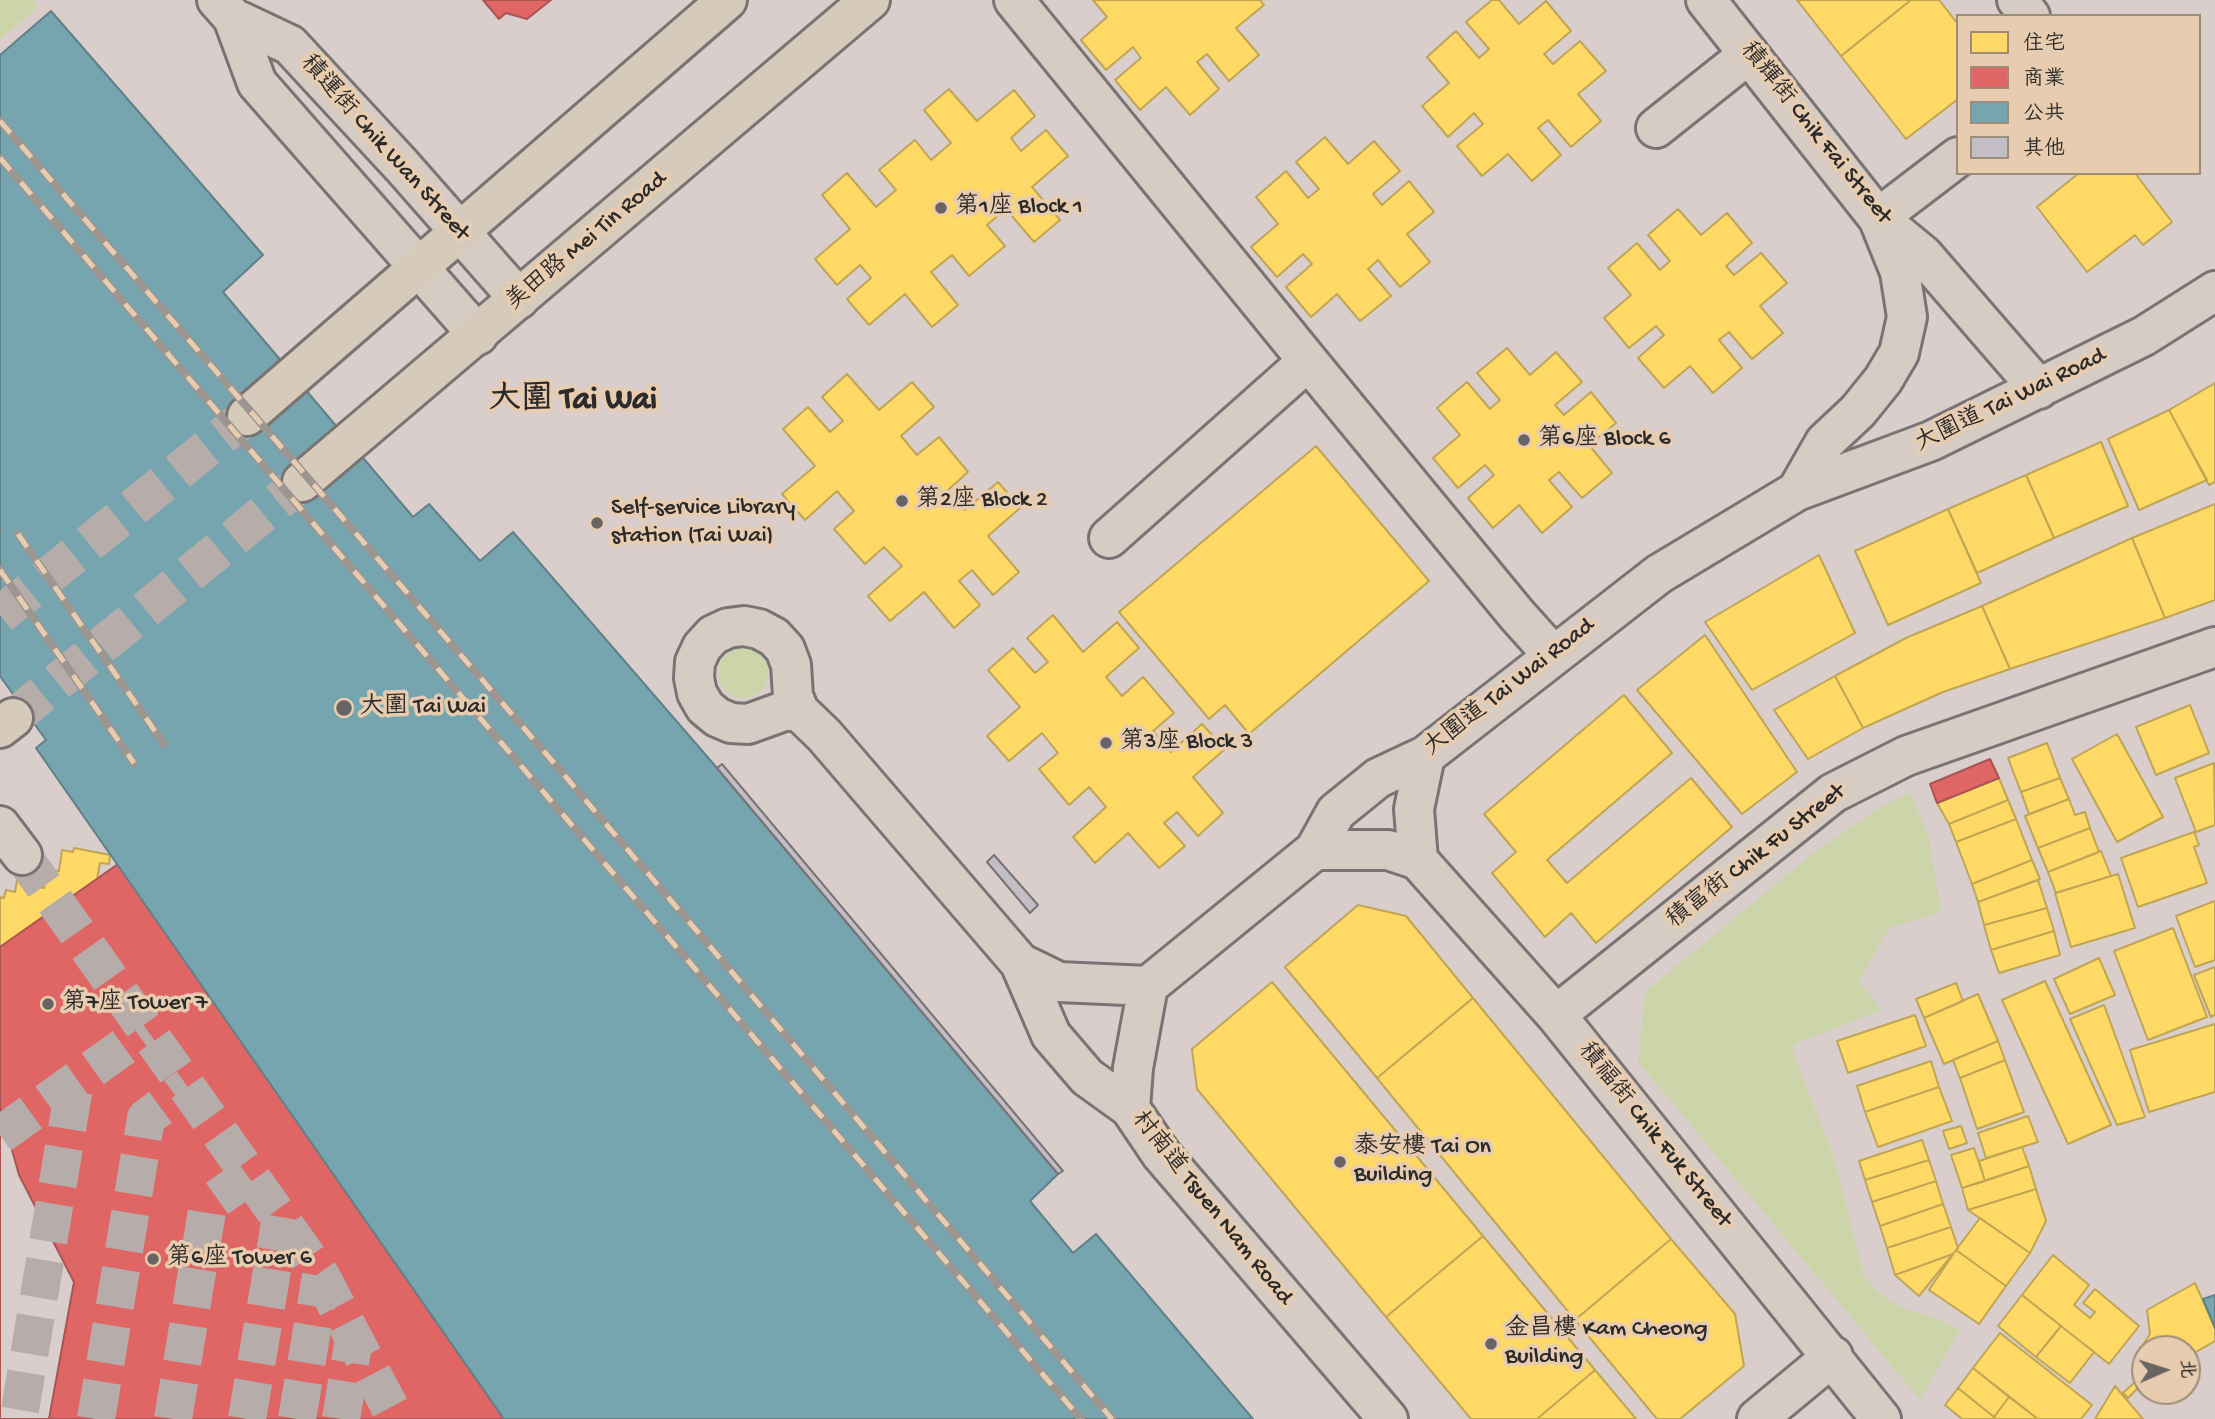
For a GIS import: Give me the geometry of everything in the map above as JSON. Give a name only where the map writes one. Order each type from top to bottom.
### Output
[{"type":"main road","points":[[247,416],[727,0]]},
{"type":"main road","name":"美田路 Mei Tin Road","points":[[302,482],[870,0]]},
{"type":"street","points":[[1014,0],[1517,615],[1553,654]]},
{"type":"street","name":"積輝街 Chik Fai Street","points":[[1706,0],[1878,218],[1923,255],[2039,389]]},
{"type":"street","points":[[2017,0],[2028,14]]},
{"type":"street","name":"積運街 Chik Wan Street","points":[[225,9],[290,46],[402,166],[519,299]]},
{"type":"street","name":"積運街 Chik Wan Street","points":[[225,9],[257,83],[478,335]]},
{"type":"street","points":[[1656,128],[1749,54]]},
{"type":"street","points":[[1878,218],[1956,159]]},
{"type":"street","name":"大圍道 Tai Wai Road","points":[[1797,491],[1825,442],[1857,411],[1899,353],[1907,317],[1900,272],[1878,218]]},
{"type":"street","name":"大圍道 Tai Wai Road","points":[[1147,986],[1315,850],[1336,812],[1354,796],[1378,778],[1425,756],[1659,574],[1797,491],[1931,441],[2144,337],[2215,291]]},
{"type":"street","points":[[1109,538],[1308,361]]},
{"type":"street","name":"積富街 Chik Fu Street","points":[[1556,1015],[1833,793],[1906,756],[2215,647]]},
{"type":"street","name":"村南道 Tsuen Nam Road","points":[[799,711],[824,735],[1020,963],[1051,1035],[1087,1077],[1130,1108],[1161,1154],[1388,1419]]},
{"type":"street","points":[[1315,850],[1388,850],[1418,860],[1414,809],[1425,756]]},
{"type":"street","name":"積福街 Chik Fuk Street","points":[[1418,860],[1556,1015],[1881,1419]]},
{"type":"street","points":[[1020,963],[1059,982],[1147,986],[1133,1068],[1130,1108]]},
{"type":"street","points":[[1757,1419],[1833,1356]]},
{"type":"green space","points":[[0,0],[33,0],[38,7],[0,39]]},
{"type":"green space","points":[[743,648],[760,656],[768,673],[760,690],[743,698],[726,690],[718,673],[726,656]]},
{"type":"green space","points":[[1910,792],[1928,835],[1941,912],[1889,928],[1859,981],[1882,1010],[1794,1044],[1793,1053],[1834,1158],[1864,1275],[1875,1290],[1903,1309],[1929,1315],[1960,1330],[1920,1400],[1638,1062],[1645,992],[1817,850],[1882,806]]},
{"type":"building: 住宅","points":[[1093,0],[1260,0],[1264,5],[1236,28],[1259,55],[1229,81],[1207,54],[1197,62],[1219,89],[1190,115],[1166,87],[1140,110],[1115,80],[1141,58],[1133,47],[1106,70],[1081,40],[1107,17]]},
{"type":"building: 住宅","points":[[1492,0],[1499,0],[1519,24],[1546,1],[1571,31],[1544,54],[1553,64],[1580,41],[1606,71],[1578,94],[1601,121],[1571,147],[1548,120],[1538,128],[1561,155],[1532,181],[1508,154],[1482,176],[1457,146],[1483,124],[1474,113],[1448,137],[1422,106],[1449,83],[1427,57],[1456,31],[1479,58],[1489,49],[1466,22]]},
{"type":"building: 住宅","points":[[1797,0],[1911,0],[1841,56]]},
{"type":"building: 住宅","points":[[1911,0],[1939,0],[1956,21],[1956,101],[1906,139],[1841,56]]},
{"type":"building: 住宅","name":"第1座 Block 1","points":[[949,89],[977,121],[1014,90],[1035,116],[1011,138],[1021,151],[1046,130],[1068,156],[1032,187],[1060,220],[1034,242],[1006,209],[987,225],[1005,246],[969,276],[952,255],[931,272],[958,305],[932,327],[905,294],[869,325],[847,299],[871,278],[860,265],[837,285],[815,259],[850,229],[822,195],[847,173],[876,207],[896,190],[879,170],[915,140],[931,160],[951,143],[924,110]]},
{"type":"building: 住宅","points":[[1325,137],[1348,164],[1374,141],[1400,171],[1373,194],[1382,205],[1409,181],[1434,212],[1407,234],[1430,262],[1400,287],[1378,260],[1368,269],[1391,296],[1360,321],[1337,294],[1311,317],[1286,287],[1312,264],[1303,254],[1277,277],[1251,247],[1278,224],[1256,197],[1286,171],[1308,198],[1319,189],[1296,162]]},
{"type":"building: 住宅","points":[[2077,175],[2137,175],[2172,222],[2143,245],[2135,235],[2087,272],[2037,207]]},
{"type":"building: 住宅","points":[[1678,209],[1701,235],[1727,213],[1752,243],[1726,266],[1734,275],[1761,253],[1787,283],[1760,306],[1783,333],[1752,359],[1729,332],[1719,340],[1742,368],[1713,393],[1690,366],[1664,388],[1638,358],[1664,335],[1656,326],[1629,348],[1604,318],[1631,295],[1608,268],[1637,243],[1660,270],[1670,261],[1648,235]]},
{"type":"building: 住宅","name":"第6座 Block 6","points":[[1507,348],[1530,375],[1556,352],[1582,382],[1555,405],[1564,415],[1591,392],[1616,423],[1589,445],[1612,473],[1582,498],[1559,472],[1549,480],[1572,507],[1542,533],[1519,505],[1493,528],[1468,498],[1494,475],[1485,465],[1458,488],[1433,458],[1460,435],[1437,408],[1467,382],[1490,409],[1500,400],[1477,373]]},
{"type":"building: 住宅","name":"第2座 Block 2","points":[[847,374],[879,410],[912,382],[934,407],[901,436],[917,455],[939,437],[968,472],[948,490],[965,510],[998,482],[1020,508],[988,536],[1019,572],[993,595],[972,570],[959,581],[980,605],[954,628],[924,592],[890,621],[868,596],[902,566],[884,547],[865,564],[834,529],[854,511],[837,491],[805,520],[782,494],[815,466],[783,429],[808,407],[830,432],[843,421],[822,397]]},
{"type":"building: 住宅","points":[[2215,383],[2215,482],[2209,485],[2169,410]]},
{"type":"building: 住宅","points":[[2169,410],[2207,480],[2139,510],[2108,439]]},
{"type":"building: 住宅","points":[[2101,442],[2128,506],[2054,538],[2026,475]]},
{"type":"building: 住宅","points":[[1316,446],[1429,581],[1249,734],[1225,705],[1209,719],[1119,612]]},
{"type":"building: 住宅","points":[[2026,475],[2054,538],[1977,573],[1948,509]]},
{"type":"building: 住宅","points":[[2215,504],[2215,600],[2165,618],[2132,538]]},
{"type":"building: 住宅","points":[[1948,509],[1981,583],[1888,625],[1855,551]]},
{"type":"building: 住宅","points":[[2132,538],[2165,618],[2010,669],[1982,606]]},
{"type":"building: 住宅","points":[[1819,555],[1855,633],[1752,690],[1705,622]]},
{"type":"building: 住宅","points":[[1982,606],[2010,669],[1943,692],[1863,728],[1835,676],[1906,638]]},
{"type":"building: 住宅","name":"第3座 Block 3","points":[[1053,615],[1083,652],[1117,622],[1139,648],[1106,677],[1122,696],[1143,677],[1174,713],[1153,731],[1171,752],[1202,724],[1225,749],[1193,777],[1223,813],[1198,836],[1177,812],[1164,823],[1185,846],[1159,868],[1128,833],[1095,863],[1073,837],[1106,807],[1089,787],[1069,805],[1039,769],[1058,753],[1042,733],[1009,761],[987,736],[1020,707],[988,670],[1013,648],[1035,673],[1048,662],[1027,638]]},
{"type":"building: 住宅","points":[[1705,635],[1797,772],[1742,814],[1637,690]]},
{"type":"building: 住宅","points":[[1835,676],[1863,728],[1808,759],[1774,710]]},
{"type":"building: 住宅","points":[[1624,695],[1672,753],[1547,860],[1567,883],[1691,778],[1732,827],[1596,943],[1571,913],[1545,937],[1492,873],[1516,852],[1484,814]]},
{"type":"building: 住宅","points":[[2190,705],[2209,753],[2156,775],[2136,727]]},
{"type":"building: 住宅","points":[[2117,734],[2163,817],[2117,842],[2072,759]]},
{"type":"building: 住宅","points":[[2047,743],[2060,778],[2021,792],[2008,758]]},
{"type":"building: 住宅","points":[[2214,763],[2215,825],[2196,832],[2175,778]]},
{"type":"building: 住宅","points":[[1999,778],[2008,800],[1949,824],[1937,803]]},
{"type":"building: 住宅","points":[[2060,778],[2069,799],[2029,814],[2021,792]]},
{"type":"building: 住宅","points":[[2069,799],[2075,815],[2085,812],[2090,828],[2038,848],[2025,816]]},
{"type":"building: 住宅","points":[[2008,800],[2016,819],[1956,842],[1949,824]]},
{"type":"building: 住宅","points":[[2016,819],[2032,860],[1972,884],[1956,842]]},
{"type":"building: 住宅","points":[[2090,828],[2099,852],[2048,872],[2038,848]]},
{"type":"building: 住宅","points":[[2194,832],[2199,845],[2194,847],[2207,883],[2138,907],[2121,858]]},
{"type":"building: 住宅","name":"第7座 Tower 7","points":[[74,848],[110,855],[109,864],[100,863],[92,908],[101,909],[100,918],[110,920],[108,930],[100,929],[97,945],[105,946],[104,957],[100,957],[98,964],[85,962],[84,969],[68,966],[67,970],[43,966],[41,976],[35,974],[30,996],[49,983],[51,987],[62,980],[76,1001],[84,995],[88,1001],[91,998],[98,1007],[106,1001],[114,1019],[109,1022],[120,1037],[126,1032],[133,1043],[118,1053],[123,1061],[116,1065],[124,1076],[131,1071],[137,1080],[113,1097],[118,1104],[103,1115],[98,1107],[88,1114],[81,1104],[85,1101],[82,1096],[87,1091],[82,1084],[69,1094],[63,1085],[55,1091],[76,1124],[71,1128],[78,1138],[49,1158],[18,1113],[11,1118],[4,1107],[25,1093],[16,1078],[0,1089],[0,897],[4,898],[6,890],[15,892],[18,875],[28,877],[27,885],[44,888],[46,879],[50,880],[52,870],[59,871],[62,850],[73,852]]},
{"type":"building: 住宅","points":[[2101,851],[2111,876],[2056,893],[2048,872]]},
{"type":"building: 住宅","points":[[2032,860],[2040,879],[1978,902],[1972,884]]},
{"type":"building: 住宅","points":[[2118,874],[2135,928],[2071,947],[2055,893]]},
{"type":"building: 住宅","points":[[2038,880],[2047,908],[1984,925],[1978,902]]},
{"type":"building: 住宅","points":[[2215,901],[2215,960],[2195,967],[2176,916]]},
{"type":"building: 住宅","points":[[1358,905],[1406,916],[1473,998],[1377,1078],[1285,967]]},
{"type":"building: 住宅","points":[[2047,908],[2054,931],[1991,950],[1984,925]]},
{"type":"building: 住宅","points":[[2173,928],[2207,1017],[2148,1040],[2114,951]]},
{"type":"building: 住宅","points":[[2054,931],[2060,955],[1999,973],[1991,950]]},
{"type":"building: 住宅","points":[[2099,958],[2115,995],[2070,1014],[2054,979]]},
{"type":"building: 住宅","points":[[2215,967],[2215,1015],[2211,1017],[2194,975]]},
{"type":"building: 住宅","points":[[2045,981],[2111,1125],[2068,1144],[2002,1000]]},
{"type":"building: 住宅","name":"泰安樓 Tai On Building","points":[[1272,982],[1483,1236],[1386,1317],[1197,1089],[1192,1049]]},
{"type":"building: 住宅","points":[[1956,983],[1963,1001],[1924,1018],[1916,999]]},
{"type":"building: 住宅","points":[[1978,994],[1998,1041],[1944,1064],[1924,1018]]},
{"type":"building: 住宅","points":[[1473,998],[1671,1239],[1575,1320],[1377,1078]]},
{"type":"building: 住宅","points":[[2104,1005],[2145,1117],[2117,1125],[2070,1019]]},
{"type":"building: 住宅","points":[[1915,1015],[1926,1046],[1848,1073],[1837,1041]]},
{"type":"building: 住宅","points":[[2215,1024],[2215,1092],[2149,1112],[2130,1050]]},
{"type":"building: 住宅","points":[[1998,1041],[2005,1060],[1960,1078],[1953,1060]]},
{"type":"building: 住宅","points":[[2005,1060],[2024,1112],[1977,1129],[1960,1078]]},
{"type":"building: 住宅","points":[[1931,1061],[1939,1087],[1865,1112],[1857,1086]]},
{"type":"building: 住宅","points":[[1939,1087],[1952,1121],[1878,1147],[1865,1112]]},
{"type":"building: 住宅","points":[[2028,1116],[2038,1142],[1986,1158],[1978,1133]]},
{"type":"building: 住宅","name":"第6座 Tower 6","points":[[157,1121],[163,1130],[156,1135],[163,1146],[170,1141],[176,1148],[191,1137],[198,1148],[191,1153],[202,1168],[206,1165],[220,1179],[212,1184],[218,1192],[210,1198],[231,1229],[238,1224],[247,1237],[231,1249],[227,1244],[217,1252],[209,1240],[202,1245],[200,1256],[211,1258],[210,1265],[220,1266],[214,1281],[208,1280],[205,1295],[212,1296],[211,1305],[220,1307],[218,1317],[209,1316],[206,1331],[212,1332],[212,1351],[203,1350],[200,1367],[190,1366],[187,1382],[197,1384],[195,1392],[168,1387],[166,1395],[147,1391],[149,1382],[135,1379],[139,1354],[135,1353],[136,1347],[120,1345],[112,1388],[77,1382],[86,1328],[79,1327],[81,1314],[107,1319],[109,1310],[81,1305],[84,1285],[94,1288],[99,1260],[89,1258],[91,1248],[134,1257],[138,1236],[151,1227],[146,1218],[123,1234],[117,1224],[100,1235],[90,1220],[97,1215],[66,1171],[95,1151],[117,1183],[134,1171],[129,1164],[123,1168],[115,1157],[121,1153],[113,1141],[128,1130],[133,1138]]},
{"type":"building: 住宅","points":[[1961,1126],[1967,1143],[1949,1149],[1943,1131]]},
{"type":"building: 住宅","points":[[1922,1140],[1929,1160],[1865,1180],[1859,1161]]},
{"type":"building: 住宅","points":[[2022,1147],[2029,1166],[1985,1181],[1979,1161]]},
{"type":"building: 住宅","points":[[1974,1148],[1985,1181],[1962,1188],[1951,1155]]},
{"type":"building: 住宅","points":[[1929,1160],[1936,1181],[1872,1202],[1865,1180]]},
{"type":"building: 住宅","points":[[2029,1166],[2036,1189],[1968,1210],[1962,1188]]},
{"type":"building: 住宅","points":[[1936,1181],[1943,1204],[1880,1226],[1872,1202]]},
{"type":"building: 住宅","points":[[2036,1189],[2046,1221],[2030,1253],[1968,1210]]},
{"type":"building: 住宅","points":[[1943,1204],[1951,1227],[1887,1248],[1880,1226]]},
{"type":"building: 住宅","points":[[1980,1218],[2030,1253],[2006,1286],[1956,1250]]},
{"type":"building: 住宅","points":[[1951,1227],[1958,1248],[1953,1254],[1895,1275],[1887,1248]]},
{"type":"building: 住宅","name":"金昌樓 Kam Cheong Building","points":[[1483,1236],[1595,1370],[1537,1419],[1471,1419],[1386,1317]]},
{"type":"building: 住宅","points":[[1671,1239],[1735,1314],[1744,1366],[1680,1419],[1657,1419],[1575,1320]]},
{"type":"building: 住宅","points":[[1956,1250],[2006,1286],[1979,1324],[1929,1290]]},
{"type":"building: 住宅","points":[[1953,1254],[1919,1296],[1895,1275]]},
{"type":"building: 住宅","points":[[2053,1255],[2089,1285],[2074,1305],[2090,1318],[2095,1312],[2083,1303],[2095,1289],[2139,1326],[2109,1364],[2022,1295]]},
{"type":"building: 住宅","points":[[2195,1283],[2215,1328],[2215,1341],[2201,1349],[2201,1335],[2149,1335],[2147,1310]]},
{"type":"building: 住宅","points":[[2022,1295],[2061,1326],[2036,1357],[1998,1326]]},
{"type":"building: 住宅","points":[[2061,1326],[2094,1352],[2070,1383],[2036,1357]]},
{"type":"building: 住宅","points":[[2000,1333],[2092,1405],[2081,1419],[2038,1419],[1973,1368]]},
{"type":"building: 住宅","points":[[1973,1368],[2009,1397],[1994,1417],[1958,1388]]},
{"type":"building: 住宅","points":[[1595,1370],[1636,1419],[1537,1419]]},
{"type":"building: 住宅","points":[[2115,1386],[2143,1419],[2095,1419]]},
{"type":"building: 住宅","points":[[2131,1386],[2131,1395],[2128,1398],[2123,1393]]},
{"type":"building: 住宅","points":[[1958,1388],[1994,1417],[1993,1419],[1962,1419],[1945,1405]]},
{"type":"building: 住宅","points":[[2009,1397],[2038,1419],[1996,1419],[1994,1417]]},
{"type":"building: 住宅","points":[[62,1400],[95,1407],[93,1419],[59,1419]]},
{"type":"building: 商業","points":[[483,0],[551,0],[527,19],[506,13],[499,19]]},
{"type":"building: 商業","points":[[1990,759],[1999,778],[1937,803],[1930,784]]},
{"type":"building: 商業","points":[[118,864],[504,1419],[49,1419],[74,1282],[19,1175],[0,1107],[0,947]]},
{"type":"building: 商業","points":[[118,864],[504,1419],[0,1419],[0,947]]},
{"type":"building: 商業","points":[[118,864],[504,1419],[0,1419],[0,947]]},
{"type":"building: 公共","name":"大圍 Tai Wai","points":[[51,11],[263,255],[223,292],[413,517],[429,504],[480,561],[513,532],[717,768],[1058,1174],[1030,1201],[1073,1253],[1096,1234],[1253,1419],[504,1419],[36,748],[46,740],[0,676],[0,55]]},
{"type":"building: 公共","points":[[2215,1295],[2215,1328],[2203,1299]]},
{"type":"building: 其他","points":[[722,764],[1063,1171],[1058,1174],[717,768]]},
{"type":"building: 其他","points":[[994,855],[1038,905],[1030,913],[987,862]]},
{"type":"tunnel","points":[[0,615],[247,416]]},
{"type":"tunnel","points":[[13,718],[302,482]]},
{"type":"tunnel","points":[[22,855],[321,1276],[396,1419]]},
{"type":"tunnel","points":[[0,1135],[147,1030]]},
{"type":"tunnel","points":[[20,1410],[75,1081]]},
{"type":"tunnel","points":[[96,1419],[146,1118],[188,1087]]},
{"type":"tunnel","points":[[173,1419],[208,1205],[250,1175]]},
{"type":"tunnel","points":[[247,1419],[281,1217]]},
{"type":"tunnel","points":[[297,1419],[321,1276]]},
{"type":"tunnel","points":[[341,1419],[354,1338]]},
{"type":"railway","points":[[0,121],[554,763],[1112,1419]]},
{"type":"railway","points":[[0,158],[1081,1419]]},
{"type":"railway","points":[[18,534],[164,744]]},
{"type":"railway","points":[[0,570],[134,763]]},
{"type":"place","name":"第1座 Block 1","points":[[941,208]]},
{"type":"place","name":"第6座 Block 6","points":[[1524,440]]},
{"type":"place","name":"第2座 Block 2","points":[[902,501]]},
{"type":"place","name":"Self-service Library station (Tai Wai)","points":[[597,523]]},
{"type":"place","name":"大圍 Tai Wai","points":[[344,708]]},
{"type":"place","name":"第3座 Block 3","points":[[1106,743]]},
{"type":"place","name":"第7座 Tower 7","points":[[48,1004]]},
{"type":"place","name":"泰安樓 Tai On Building","points":[[1340,1162]]},
{"type":"place","name":"第6座 Tower 6","points":[[153,1259]]},
{"type":"place","name":"金昌樓 Kam Cheong Building","points":[[1491,1344]]},
{"type":"district","name":"大圍 Tai Wai","points":[[573,402]]}]
